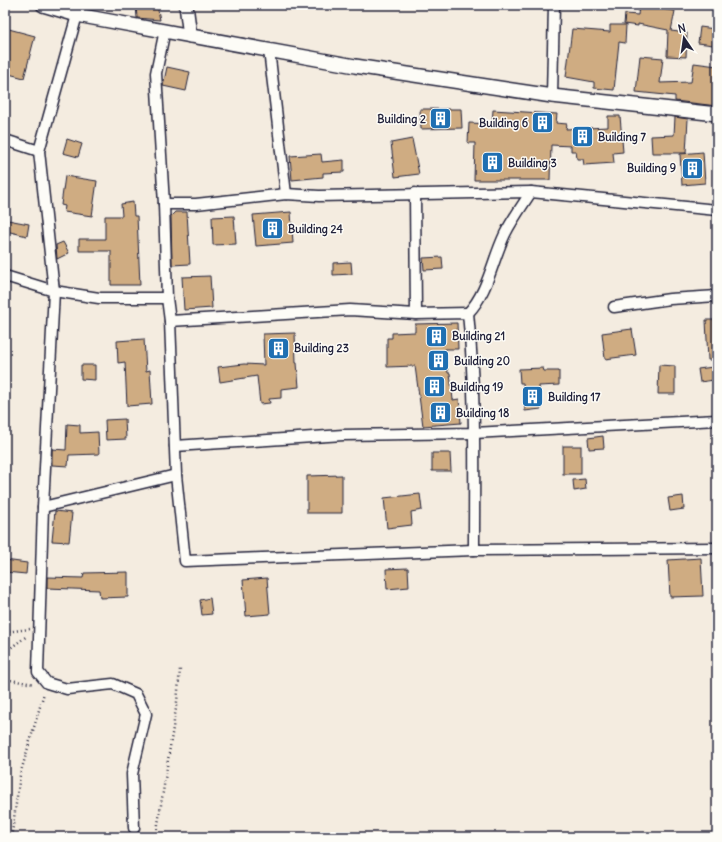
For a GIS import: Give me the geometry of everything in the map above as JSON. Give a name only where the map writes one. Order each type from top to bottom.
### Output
[{"type":"street","points":[[43,5],[78,15],[355,66],[552,96],[717,114]]},
{"type":"street","points":[[186,5],[190,36]]},
{"type":"street","points":[[552,96],[554,5]]},
{"type":"street","points":[[78,15],[39,151],[54,291],[43,507],[38,672],[47,683],[67,689],[113,684],[136,694],[146,714],[132,774],[134,828]]},
{"type":"street","points":[[165,30],[156,73],[164,204],[167,298],[170,321],[176,475],[185,561],[474,550],[717,548]]},
{"type":"street","points":[[269,50],[286,194]]},
{"type":"street","points":[[5,140],[39,151]]},
{"type":"street","points":[[164,204],[196,204],[286,194],[319,196],[531,192],[717,210]]},
{"type":"street","points":[[474,550],[474,433],[472,356],[468,313],[483,294],[490,270],[505,234],[531,192]]},
{"type":"street","points":[[415,194],[416,314]]},
{"type":"street","points":[[5,276],[54,291],[98,298],[167,298]]},
{"type":"street","points":[[614,307],[670,299],[717,296]]},
{"type":"street","points":[[170,321],[350,310],[416,314],[468,313]]},
{"type":"street","points":[[175,446],[343,435],[474,433],[717,420]]},
{"type":"street","points":[[43,507],[176,475]]},
{"type":"path","points":[[5,632],[39,628]]},
{"type":"path","points":[[5,652],[39,628]]},
{"type":"path","points":[[156,837],[177,702],[180,669]]},
{"type":"path","points":[[5,675],[10,680],[28,684],[47,683],[20,775],[12,833],[6,837]]},
{"type":"building","points":[[136,5],[157,5],[160,20],[137,18]]},
{"type":"building","points":[[639,6],[675,11],[671,31],[687,33],[686,57],[667,56],[668,30],[638,24],[638,26],[624,24],[625,14],[638,15]]},
{"type":"building","points":[[610,25],[626,25],[625,43],[619,42],[614,90],[594,88],[594,82],[566,77],[572,29],[610,32]]},
{"type":"building","points":[[700,27],[715,29],[713,45],[698,43]]},
{"type":"building","points":[[5,28],[35,36],[24,78],[5,73]]},
{"type":"building","points":[[640,56],[663,58],[660,83],[691,82],[694,63],[717,66],[717,106],[675,101],[675,96],[636,92]]},
{"type":"building","points":[[167,67],[190,72],[186,91],[163,86]]},
{"type":"building","name":"Building 2","points":[[420,109],[461,109],[462,128],[421,129]]},
{"type":"building","points":[[493,110],[557,114],[556,123],[567,124],[566,129],[608,127],[608,116],[620,116],[623,152],[613,153],[614,163],[584,165],[583,159],[577,159],[576,151],[571,151],[571,146],[551,145],[550,180],[474,180],[475,143],[468,143],[469,123],[492,124]]},
{"type":"building","points":[[675,117],[688,119],[686,153],[652,153],[651,136],[674,135]]},
{"type":"building","points":[[67,139],[82,144],[78,157],[63,153]]},
{"type":"building","points":[[412,139],[419,174],[395,177],[391,143]]},
{"type":"building","name":"Building 9","points":[[703,152],[705,183],[682,185],[680,154]]},
{"type":"building","points":[[321,154],[322,162],[344,160],[344,172],[323,173],[323,177],[292,180],[290,156]]},
{"type":"building","points":[[65,176],[97,181],[92,216],[64,212],[65,206],[61,205]]},
{"type":"building","points":[[133,202],[134,216],[137,216],[140,285],[111,285],[111,251],[79,251],[79,239],[105,239],[105,216],[122,216],[121,204]]},
{"type":"building","points":[[175,212],[187,212],[190,264],[172,265],[171,216]]},
{"type":"building","name":"Building 24","points":[[291,212],[293,243],[256,246],[253,215]]},
{"type":"building","points":[[234,216],[236,244],[213,245],[212,217]]},
{"type":"building","points":[[8,220],[29,224],[27,236],[6,231]]},
{"type":"building","points":[[63,242],[69,253],[57,259],[56,245]]},
{"type":"building","points":[[442,257],[443,269],[424,270],[423,258]]},
{"type":"building","points":[[351,262],[352,274],[333,275],[333,263]]},
{"type":"building","points":[[210,276],[212,308],[184,310],[182,277]]},
{"type":"building","points":[[706,320],[717,320],[717,360],[708,360]]},
{"type":"building","points":[[457,323],[458,349],[445,349],[448,373],[450,373],[453,400],[459,399],[461,423],[423,426],[415,366],[387,367],[387,338],[392,338],[392,333],[415,332],[415,324]]},
{"type":"building","points":[[632,329],[636,355],[605,359],[602,333]]},
{"type":"building","points":[[295,333],[296,363],[299,387],[281,389],[281,398],[269,399],[270,403],[260,404],[257,376],[220,382],[218,367],[244,364],[264,365],[263,334]]},
{"type":"building","points":[[144,339],[146,371],[150,370],[152,404],[127,406],[125,362],[118,363],[117,341]]},
{"type":"building","points":[[81,365],[95,365],[95,380],[81,379]]},
{"type":"building","points":[[659,365],[675,366],[675,394],[658,394]]},
{"type":"building","points":[[713,367],[714,380],[700,382],[698,369]]},
{"type":"building","points":[[543,368],[544,371],[559,371],[559,385],[539,386],[541,409],[525,411],[523,383],[520,383],[519,369]]},
{"type":"building","points":[[125,419],[126,439],[106,440],[105,420]]},
{"type":"building","points":[[67,424],[80,425],[80,433],[98,432],[99,454],[69,455],[68,466],[52,465],[52,449],[66,450]]},
{"type":"building","points":[[603,436],[604,448],[589,449],[588,438]]},
{"type":"building","points":[[563,446],[581,446],[581,474],[563,474]]},
{"type":"building","points":[[432,453],[450,453],[451,471],[432,471]]},
{"type":"building","points":[[342,475],[342,513],[307,513],[307,476]]},
{"type":"building","points":[[585,479],[586,489],[574,491],[573,480]]},
{"type":"building","points":[[420,494],[422,510],[411,512],[412,525],[387,528],[384,498]]},
{"type":"building","points":[[683,496],[684,509],[670,511],[668,498]]},
{"type":"building","points":[[55,511],[72,513],[69,542],[52,541]]},
{"type":"building","points":[[701,558],[703,596],[670,597],[668,560]]},
{"type":"building","points":[[5,560],[27,563],[26,574],[5,572]]},
{"type":"building","points":[[408,568],[409,587],[387,589],[386,569]]},
{"type":"building","points":[[128,572],[128,597],[100,598],[99,590],[47,588],[47,577],[83,578],[84,573]]},
{"type":"building","points":[[267,578],[270,614],[246,616],[243,580]]},
{"type":"building","points":[[210,598],[212,614],[202,615],[200,600]]},
{"type":"place","name":"Building 2","points":[[441,119]]},
{"type":"place","name":"Building 6","points":[[543,123]]},
{"type":"place","name":"Building 7","points":[[582,137]]},
{"type":"place","name":"Building 3","points":[[492,163]]},
{"type":"place","name":"Building 9","points":[[692,168]]},
{"type":"place","name":"Building 24","points":[[273,229]]},
{"type":"place","name":"Building 21","points":[[436,336]]},
{"type":"place","name":"Building 23","points":[[279,348]]},
{"type":"place","name":"Building 20","points":[[438,361]]},
{"type":"place","name":"Building 19","points":[[435,387]]},
{"type":"place","name":"Building 17","points":[[532,397]]},
{"type":"place","name":"Building 18","points":[[441,413]]}]
